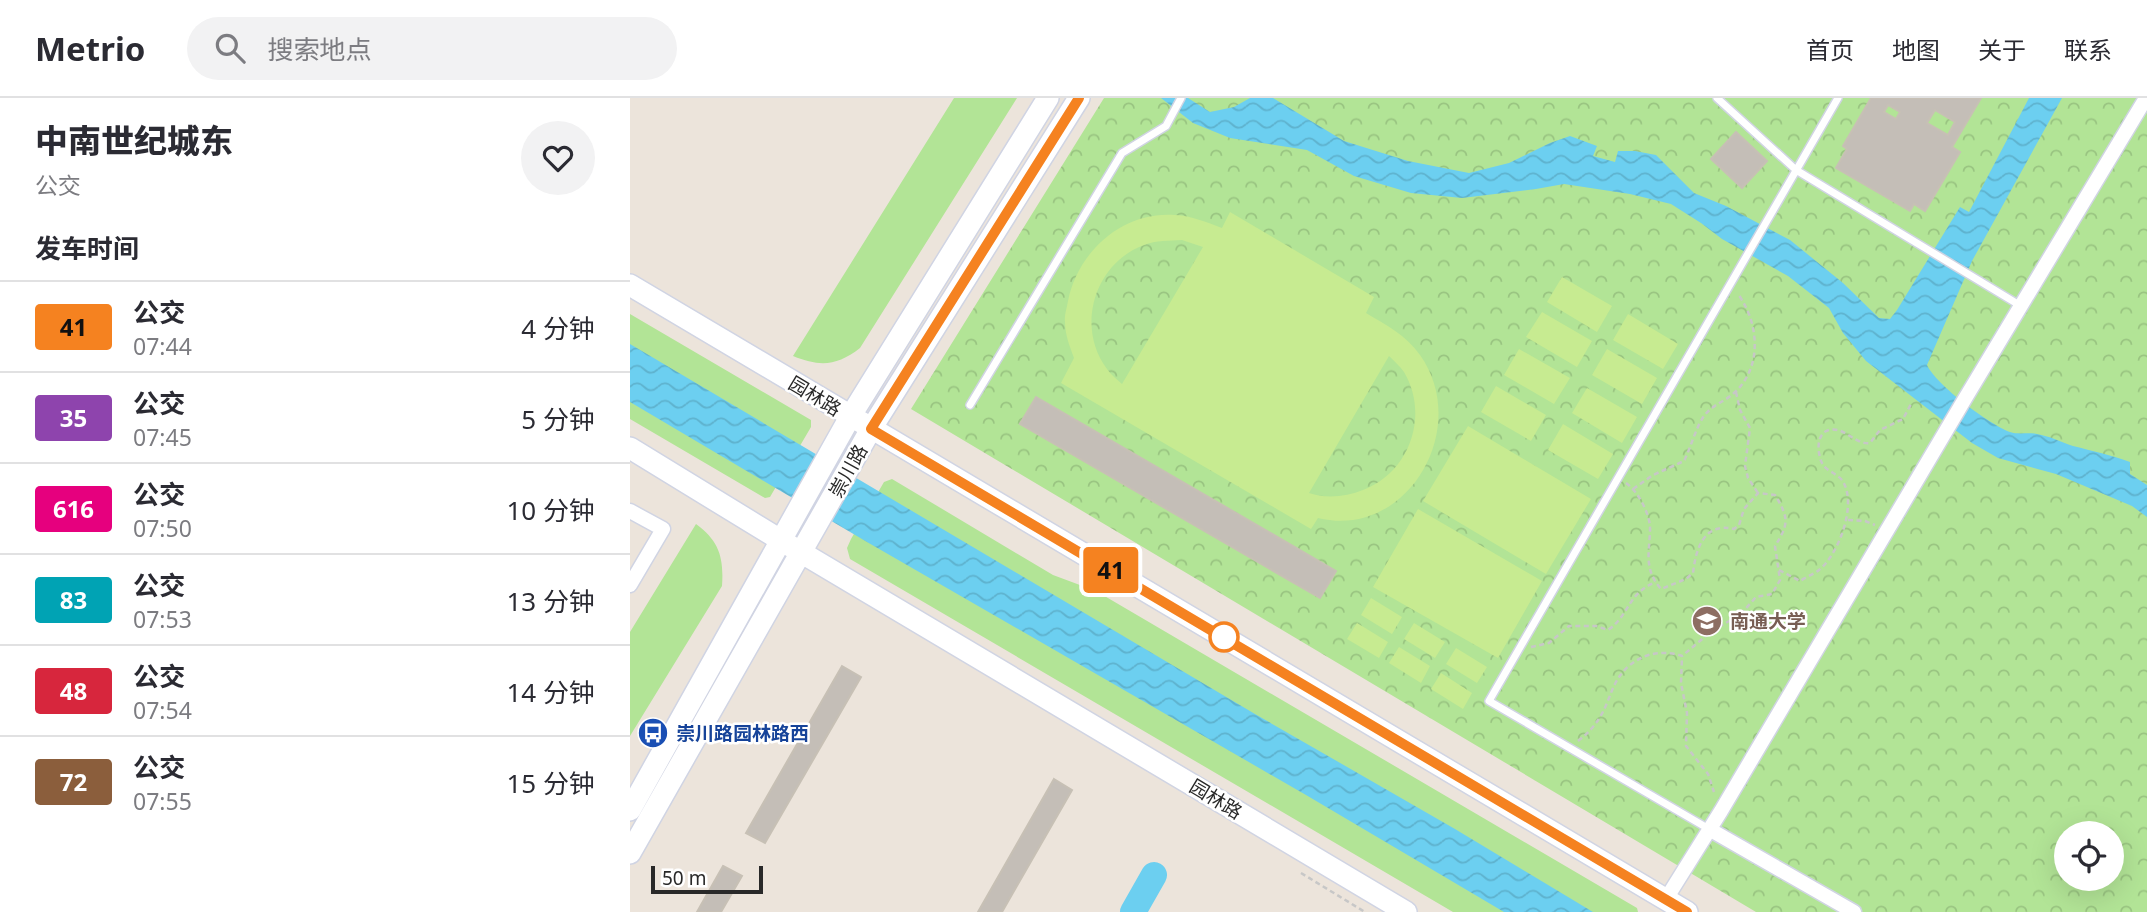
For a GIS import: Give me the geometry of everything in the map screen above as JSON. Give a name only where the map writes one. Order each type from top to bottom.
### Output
[{"type":"main road","name":"崇川路","points":[[630,853],[636,814],[850,417],[1048,98]]},
{"type":"main road","name":"崇川路","points":[[636,814],[802,553],[871,429],[1079,98]]},
{"type":"main road","name":"园林路","points":[[630,285],[1662,906],[1687,912]]},
{"type":"main road","name":"园林路","points":[[630,448],[1406,912]]},
{"type":"street","points":[[1662,906],[2146,98]]},
{"type":"street","points":[[630,511],[663,529],[630,585]]},
{"type":"street","points":[[1709,829],[1854,912]]},
{"type":"lane","points":[[970,405],[1122,153],[1166,126],[1181,98]]},
{"type":"lane","points":[[1717,98],[1796,170],[2021,306]]},
{"type":"lane","points":[[1709,829],[1489,701],[1838,98]]},
{"type":"path","points":[[1633,489],[1653,475],[1684,461],[1703,418],[1714,405],[1736,392],[1752,368],[1756,348],[1745,304],[1731,283]]},
{"type":"path","points":[[1721,811],[1708,774],[1686,746],[1687,713],[1681,683],[1682,656],[1713,630],[1741,615],[1756,597],[1772,594],[1780,580],[1775,547],[1785,530],[1785,511],[1775,495],[1758,493],[1748,478],[1745,466],[1750,428],[1740,410],[1736,392]]},
{"type":"path","points":[[1779,570],[1800,581],[1821,569],[1839,542],[1848,520],[1844,482],[1823,466],[1819,457],[1821,435],[1829,430],[1840,431],[1863,444],[1870,443],[1880,430],[1903,419],[1911,404]]},
{"type":"path","points":[[1618,478],[1633,489],[1646,513],[1651,529],[1647,549],[1648,565],[1661,589],[1686,579],[1693,573],[1695,558],[1706,536],[1711,530],[1723,527],[1734,529],[1740,525],[1744,509],[1758,493]]},
{"type":"path","points":[[1848,520],[1865,521],[1888,530]]},
{"type":"path","points":[[1520,648],[1549,643],[1569,626],[1596,626],[1608,630],[1617,624],[1643,587],[1656,582]]},
{"type":"path","points":[[1572,749],[1602,715],[1617,680],[1629,667],[1641,657],[1657,652],[1682,656]]},
{"type":"path","points":[[1301,873],[1365,912]]},
{"type":"green space","points":[[954,98],[1017,98],[860,348],[844,358],[828,363],[812,362],[793,356]]},
{"type":"green space","name":"南通大学","points":[[1104,98],[2147,98],[2147,912],[1756,912],[911,409]]},
{"type":"green space","points":[[1230,212],[1374,297],[1366,313],[1402,336],[1420,355],[1434,384],[1439,414],[1434,444],[1422,472],[1403,495],[1379,512],[1350,520],[1318,518],[1311,529],[1061,383],[1074,358],[1065,319],[1073,283],[1093,251],[1106,238],[1121,227],[1156,215],[1187,217],[1222,228]],"holes":[[[1182,240],[1203,247],[1122,384],[1109,371],[1097,352],[1092,334],[1095,298],[1102,281],[1113,266],[1127,254],[1149,243]],[[1389,356],[1404,372],[1412,389],[1415,407],[1415,424],[1403,457],[1379,482],[1363,490],[1336,496],[1309,493]]]},
{"type":"green space","points":[[1562,277],[1612,306],[1597,332],[1547,302]]},
{"type":"green space","points":[[1542,312],[1592,341],[1577,367],[1526,337]]},
{"type":"green space","points":[[630,314],[811,420],[811,427],[770,497],[765,498],[630,419]]},
{"type":"green space","points":[[1628,314],[1678,344],[1663,369],[1613,340]]},
{"type":"green space","points":[[1519,349],[1570,378],[1554,404],[1504,375]]},
{"type":"green space","points":[[1607,349],[1657,378],[1642,404],[1592,375]]},
{"type":"green space","points":[[1496,386],[1546,415],[1531,441],[1481,412]]},
{"type":"green space","points":[[1587,388],[1637,417],[1622,443],[1572,413]]},
{"type":"green space","points":[[1563,424],[1613,454],[1598,479],[1548,450]]},
{"type":"green space","points":[[1468,426],[1591,499],[1546,574],[1423,501]]},
{"type":"green space","points":[[892,479],[1053,575],[1096,591],[1637,908],[1638,912],[1453,912],[850,559],[847,548],[851,539],[884,482]]},
{"type":"green space","points":[[1418,509],[1542,581],[1498,658],[1373,587]]},
{"type":"green space","points":[[696,524],[710,537],[718,550],[722,566],[722,586],[630,736],[630,632]]},
{"type":"green space","points":[[1371,598],[1402,617],[1392,634],[1361,615]]},
{"type":"green space","points":[[1357,623],[1388,642],[1379,658],[1347,639]]},
{"type":"green space","points":[[1414,623],[1445,642],[1435,658],[1404,639]]},
{"type":"green space","points":[[1399,647],[1430,666],[1421,683],[1389,663]]},
{"type":"green space","points":[[1456,648],[1487,667],[1477,683],[1446,664]]},
{"type":"green space","points":[[1441,673],[1472,693],[1463,709],[1431,689]]},
{"type":"water","points":[[1161,98],[1188,98],[1210,112],[1234,107],[1250,98],[1273,98],[1344,141],[1408,161],[1469,173],[1509,163],[1570,136],[1597,146],[1593,156],[1615,162],[1618,151],[1656,155],[1694,193],[1726,206],[1790,240],[1843,283],[1879,318],[1890,319],[1960,207],[1969,212],[2029,98],[2062,98],[1972,261],[1927,365],[1952,393],[2001,428],[2013,433],[2042,435],[2130,462],[2130,474],[2147,485],[2147,517],[2132,506],[2056,474],[1998,458],[1972,443],[1866,361],[1843,333],[1829,308],[1788,276],[1722,239],[1671,204],[1630,194],[1564,184],[1462,198],[1411,193],[1354,176],[1307,150],[1230,138],[1193,123]]},
{"type":"water","points":[[630,344],[1593,912],[1504,912],[867,542],[630,402]]},
{"type":"building","points":[[1871,98],[1981,98],[1952,147],[1960,152],[1925,211],[1914,204],[1910,211],[1836,168],[1847,149],[1843,146]],"holes":[[[1888,105],[1900,112],[1896,119],[1884,112]],[[1935,110],[1955,122],[1948,135],[1927,123]]]},
{"type":"building","points":[[1736,132],[1767,161],[1742,188],[1711,159]]},
{"type":"building","points":[[1036,397],[1336,571],[1320,598],[1020,424]]},
{"type":"building","points":[[842,666],[861,677],[765,843],[746,833]]},
{"type":"building","points":[[1054,779],[1072,790],[1002,912],[978,912]]},
{"type":"building","points":[[723,866],[742,876],[721,912],[697,912]]},
{"type":"waterway","points":[[1133,912],[1154,875]]},
{"type":"bus line","name":"41","points":[[1079,98],[871,429],[1687,912]]},
{"type":"place","name":"南通大学","points":[[1707,621]]},
{"type":"place","name":"崇川路园林路西","points":[[653,733]]}]
